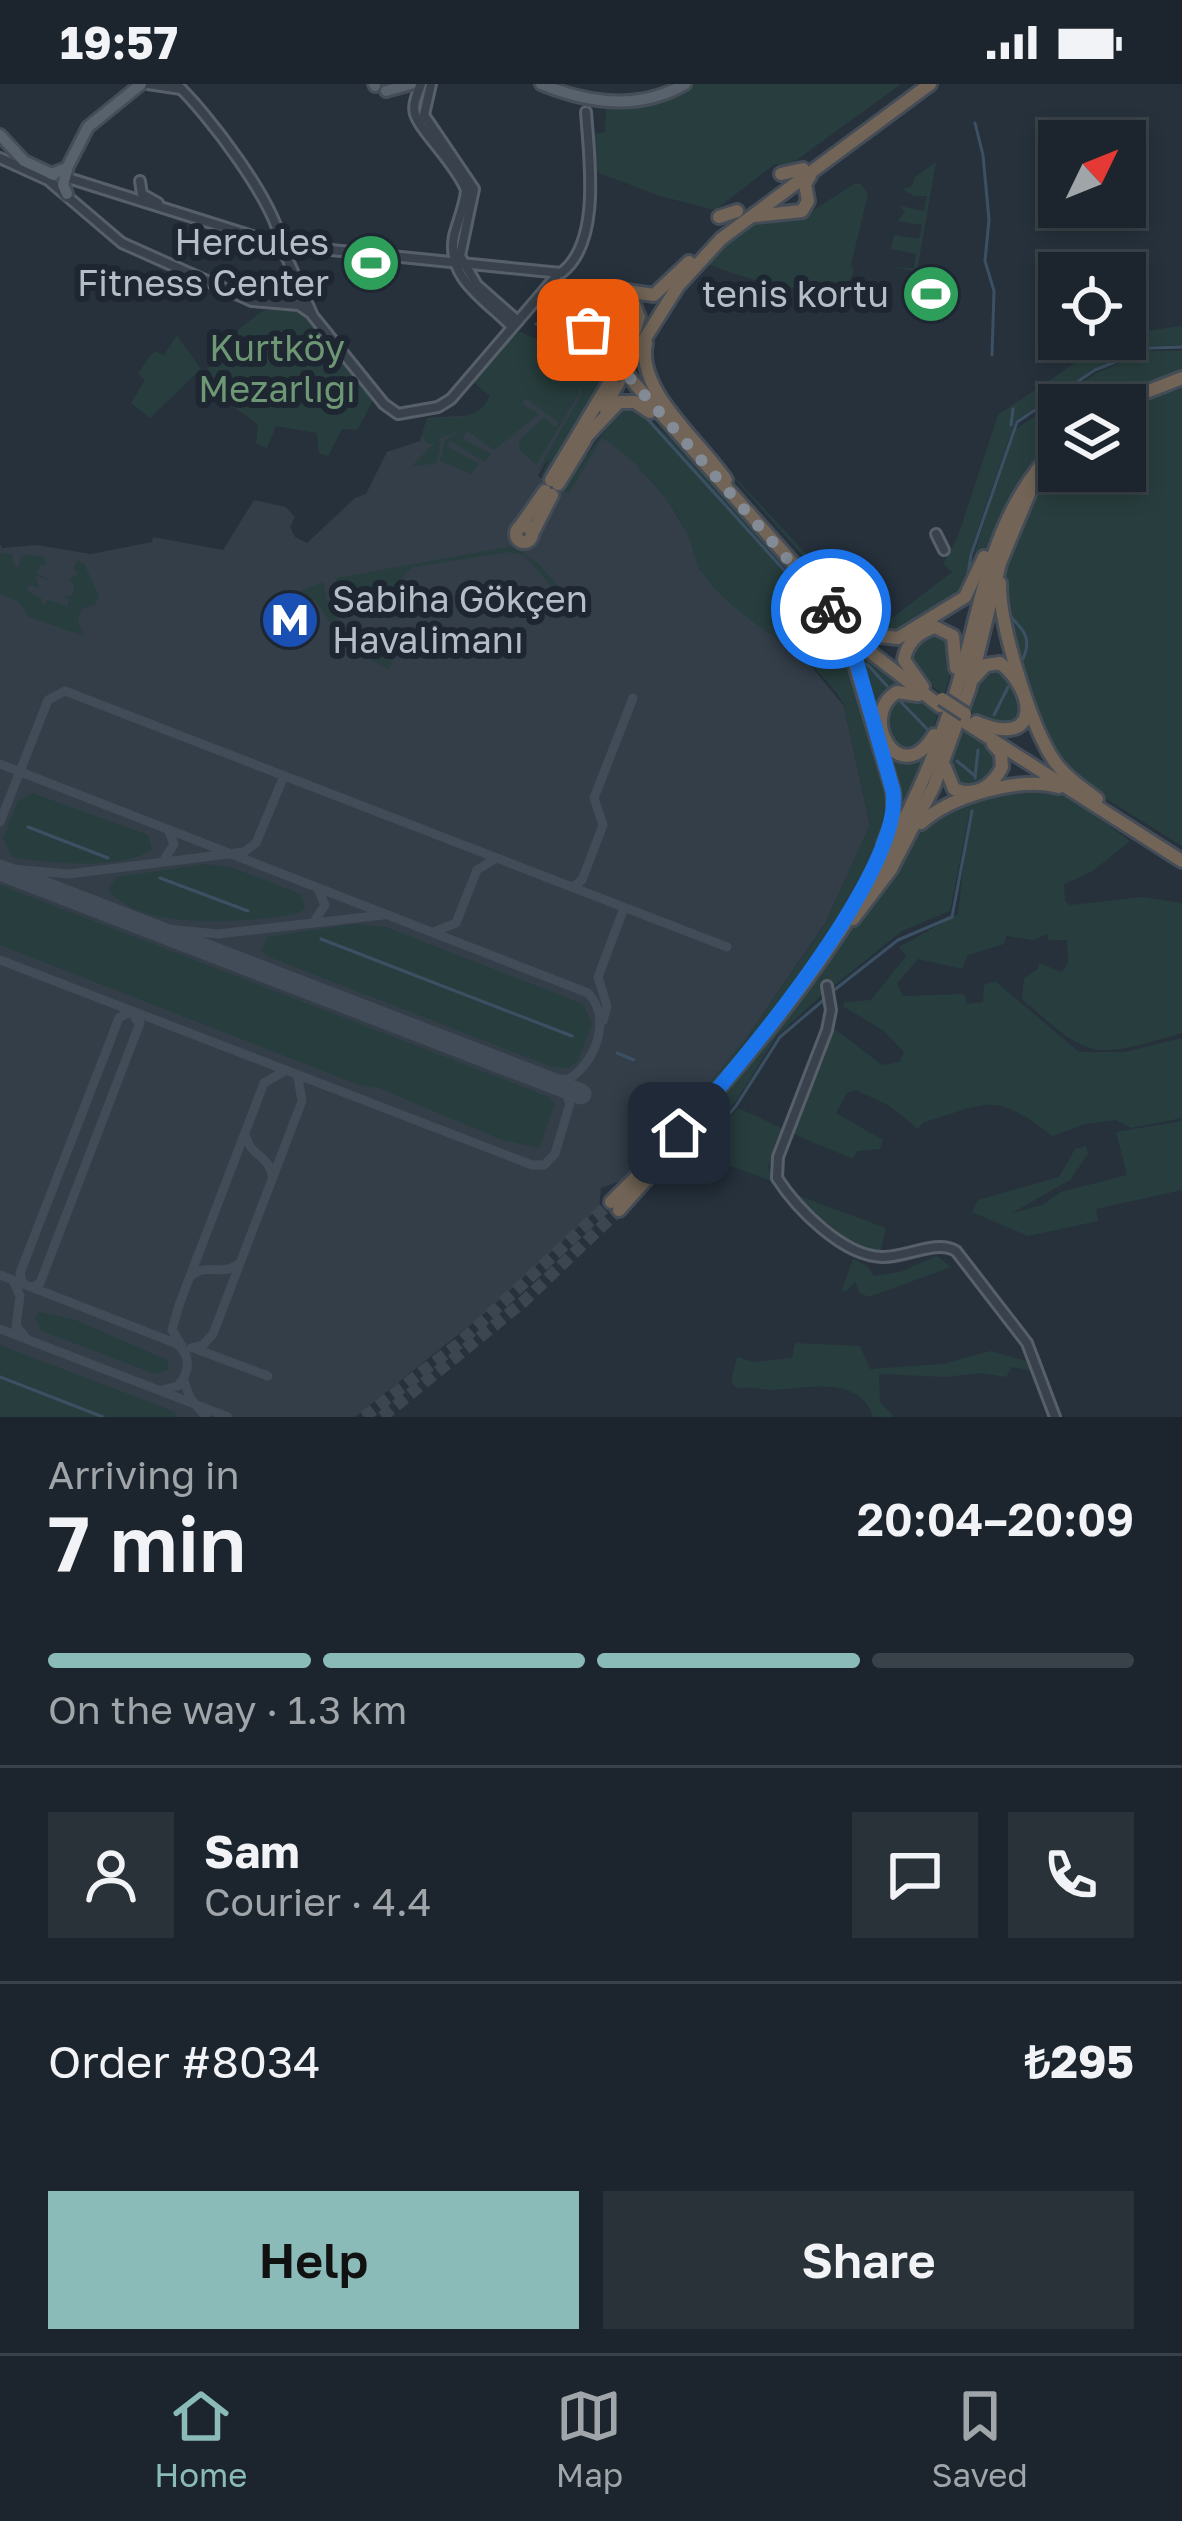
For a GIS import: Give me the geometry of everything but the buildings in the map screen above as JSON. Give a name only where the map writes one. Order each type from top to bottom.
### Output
[{"type":"highway","points":[[919,84],[740,211],[654,295],[618,290],[601,294],[590,307],[587,326],[887,668],[1182,862]]},
{"type":"highway","points":[[718,217],[740,211],[802,211],[808,201],[808,178],[930,84]]},
{"type":"highway","points":[[629,357],[740,211],[874,125]]},
{"type":"highway","points":[[781,174],[803,169]]},
{"type":"highway","points":[[552,488],[689,262]]},
{"type":"highway","points":[[629,357],[639,313],[627,298],[612,296],[594,310],[597,334],[726,484]]},
{"type":"highway","points":[[661,311],[645,346],[646,376],[726,484]]},
{"type":"highway","points":[[587,436],[615,380]]},
{"type":"highway","points":[[1146,394],[1182,381]]},
{"type":"highway","points":[[1146,396],[1182,381]]},
{"type":"highway","points":[[525,531],[587,436],[616,403],[640,404],[726,484]]},
{"type":"highway","points":[[832,605],[871,635],[898,638],[965,597],[997,526],[1038,473]]},
{"type":"highway","points":[[853,919],[931,777],[962,693],[998,550],[1038,478]]},
{"type":"highway","points":[[906,843],[947,754],[1010,536],[1034,483]]},
{"type":"highway","points":[[1020,494],[988,566],[962,670],[925,775],[892,844],[834,934],[707,1102],[615,1206],[758,1050],[906,843],[932,814],[1030,782],[1077,794]]},
{"type":"highway","points":[[1010,536],[999,591],[1025,687],[1050,754],[1064,773],[1097,799]]},
{"type":"highway","points":[[834,934],[883,846],[934,735],[986,553]]},
{"type":"highway","points":[[832,605],[883,656],[941,702]]},
{"type":"highway","points":[[832,605],[853,649],[893,791],[895,816],[883,846]]},
{"type":"highway","points":[[924,688],[904,660],[909,645],[922,632],[935,627],[952,636],[958,651],[956,669]]},
{"type":"highway","points":[[969,690],[979,670],[1000,663],[1014,677],[1024,700],[1024,721],[1014,731],[1002,733],[969,721]]},
{"type":"highway","points":[[934,735],[920,754],[897,754],[883,733],[882,712],[889,697],[902,691],[941,702]]},
{"type":"highway","points":[[969,721],[1182,852]]},
{"type":"highway","points":[[947,754],[945,775],[958,791],[975,791],[994,780],[1002,767],[1001,753],[969,721]]},
{"type":"main road","points":[[58,176],[88,128],[144,84]]},
{"type":"main road","points":[[379,86],[411,84]]},
{"type":"main road","points":[[541,84],[585,102],[667,92],[680,84]]},
{"type":"main road","points":[[552,84],[585,102]]},
{"type":"main road","points":[[0,157],[2,139]]},
{"type":"main road","points":[[2,139],[24,161],[58,176],[67,194]]},
{"type":"street","points":[[144,84],[179,87],[224,138],[275,221],[294,296],[280,303]]},
{"type":"street","points":[[421,84],[415,114],[466,190],[454,236],[471,291],[516,324]]},
{"type":"street","points":[[431,84],[424,115],[451,148],[474,189],[460,263]]},
{"type":"street","points":[[281,245],[314,316],[384,404],[398,414],[447,403],[562,272],[572,254],[588,172],[585,102]]},
{"type":"street","points":[[0,157],[31,169],[67,194],[122,243],[253,301],[299,305],[314,316]]},
{"type":"street","points":[[58,176],[281,245],[562,272]]},
{"type":"street","points":[[140,181],[142,194],[176,212]]},
{"type":"street","points":[[286,259],[299,248]]},
{"type":"street","points":[[944,550],[936,534],[941,540],[951,539]]},
{"type":"street","points":[[828,991],[830,1020],[778,1157],[777,1178],[809,1216],[871,1256],[911,1254],[946,1245],[956,1251],[1027,1342],[1055,1417]]},
{"type":"shaded area","points":[[521,332],[555,349],[586,386],[538,476],[568,493],[602,437],[628,455],[667,499],[689,536],[700,570],[797,649],[844,706],[870,825],[826,922],[745,1040],[698,1097],[624,1180],[601,1188],[599,1208],[484,1314],[355,1417],[0,1417],[0,544],[2,548],[37,545],[91,554],[152,542],[153,537],[223,550],[254,500],[286,507],[295,517],[290,527],[295,537],[307,543],[355,498],[366,494],[387,452],[420,441],[427,418],[477,415],[484,409],[491,394],[487,371]]},
{"type":"green space","points":[[689,84],[901,84],[787,167],[775,164],[715,210],[597,172],[591,135],[605,132],[606,108]]},
{"type":"green space","points":[[936,162],[917,271],[889,267],[914,268],[916,254],[891,249],[894,235],[919,239],[922,225],[898,221],[905,212],[900,206],[924,211],[927,196],[902,189],[912,186],[914,178]]},
{"type":"green space","points":[[861,184],[868,194],[851,265],[854,271],[846,289],[775,285],[706,263],[751,222],[806,215]]},
{"type":"green space","points":[[617,283],[632,287],[621,288],[586,309],[613,367],[545,476],[541,476],[550,459],[538,470],[582,394],[579,383],[579,394],[536,465],[520,450],[519,441],[544,417],[555,427],[559,423],[525,398],[522,404],[539,414],[494,450],[467,431],[463,439],[491,454],[484,462],[450,440],[447,446],[479,464],[471,474],[440,461],[445,440],[465,428],[437,440],[441,443],[437,463],[411,467],[434,443],[428,444],[422,436],[427,418],[463,416],[485,404],[490,396],[472,381],[518,332],[554,345],[569,361],[584,304]]},
{"type":"green space","name":"Kurtköy Mezarlığı","points":[[264,310],[300,311],[373,401],[357,430],[342,429],[328,456],[319,453],[317,433],[276,426],[267,448],[256,444],[258,424],[198,382],[239,329]]},
{"type":"green space","points":[[1182,326],[1182,345],[1146,346],[1146,331]]},
{"type":"green space","points":[[177,335],[201,369],[150,418],[131,403],[145,380],[138,373],[154,351],[164,355]]},
{"type":"green space","points":[[1182,351],[1182,375],[1146,389],[1146,384],[1080,384],[1128,360],[1146,360],[1146,353]]},
{"type":"green space","points":[[1079,360],[1115,360],[1071,384],[1044,384]]},
{"type":"green space","points":[[1038,388],[1038,406],[1015,421],[973,543],[966,590],[917,623],[891,631],[864,625],[702,442],[866,618],[888,621],[952,572],[943,564],[958,536],[998,415]]},
{"type":"green space","points":[[1182,388],[1182,846],[1084,785],[1050,750],[1027,687],[1001,587],[1003,569],[1038,485],[1038,492],[1146,492],[1146,401]]},
{"type":"green space","points":[[626,403],[671,439],[738,506],[840,628],[891,795],[884,833],[865,878],[836,926],[763,1026],[665,1143],[659,1141],[745,1040],[826,923],[870,824],[844,705],[812,666],[716,590],[699,567],[672,507],[651,481],[602,438],[568,494],[561,489]]},
{"type":"green space","points":[[1038,414],[1038,464],[1008,502],[972,577],[970,568],[1012,432]]},
{"type":"green space","points":[[514,546],[540,565],[576,607],[574,614],[567,613],[572,610],[524,555],[508,552],[413,567],[375,615],[352,611],[338,597],[336,578]]},
{"type":"green space","points":[[0,553],[12,554],[14,566],[19,566],[21,555],[44,556],[46,566],[40,565],[37,573],[52,581],[36,576],[39,588],[30,585],[26,590],[41,598],[43,605],[48,600],[68,606],[69,599],[61,596],[71,596],[75,587],[69,579],[79,574],[73,569],[77,561],[84,563],[99,597],[95,605],[82,608],[78,620],[84,636],[29,617],[19,602],[0,594]]},
{"type":"green space","points":[[324,582],[338,619],[396,652],[389,670],[346,646],[313,597],[313,604],[298,621],[285,618],[297,592]]},
{"type":"green space","points":[[849,632],[910,690],[882,704],[888,749],[926,752],[899,812]]},
{"type":"green space","points":[[926,632],[947,635],[954,660],[944,695],[910,670],[911,645]]},
{"type":"green space","points":[[1000,666],[1017,693],[1018,725],[987,724],[966,709],[980,672]]},
{"type":"green space","points":[[898,693],[913,695],[939,711],[929,738],[917,753],[897,751],[883,718]]},
{"type":"green space","points":[[961,725],[995,748],[998,771],[976,788],[954,785],[948,761]]},
{"type":"green space","points":[[1019,787],[1062,791],[1130,841],[1093,871],[1064,884],[1065,901],[1070,905],[1143,897],[1182,903],[1182,1033],[1110,1050],[1094,1049],[1064,1034],[1022,999],[1024,978],[1039,963],[1062,972],[1068,963],[1067,940],[1049,940],[1047,934],[1033,940],[1006,936],[1004,944],[968,955],[962,969],[918,959],[897,983],[903,996],[964,994],[967,1004],[983,1002],[984,985],[995,981],[1079,1052],[1125,1052],[1182,1038],[1182,1118],[1131,1128],[1116,1120],[1085,1124],[1053,1136],[1017,1112],[990,1105],[922,1123],[918,1129],[890,1106],[856,1090],[847,1093],[836,1113],[883,1140],[880,1149],[857,1151],[853,1159],[791,1133],[831,1026],[882,1065],[900,1062],[904,1052],[885,1032],[843,1006],[871,1000],[906,956],[899,947],[958,914],[970,810],[950,911],[902,931],[831,988],[825,985],[824,993],[776,1037],[737,1100],[691,1151],[679,1148],[827,964],[924,823]]},
{"type":"green space","points":[[32,793],[148,835],[152,849],[104,863],[12,857],[3,838],[17,802]]},
{"type":"green space","points":[[207,864],[233,868],[301,894],[305,908],[299,913],[254,919],[198,921],[144,913],[108,889],[117,877]]},
{"type":"green space","points":[[0,885],[549,1097],[555,1104],[539,1148],[502,1140],[379,1088],[359,1085],[0,945]]},
{"type":"green space","points":[[354,924],[386,927],[583,1004],[592,1024],[578,1061],[568,1068],[552,1067],[261,950],[268,937]]},
{"type":"green space","points":[[738,1108],[784,1129],[768,1167],[774,1182],[698,1154]]},
{"type":"green space","points":[[1182,1121],[1182,1190],[1096,1209],[1098,1221],[1028,1236],[972,1212],[978,1200],[1059,1177],[1075,1149],[1086,1146],[1088,1154],[1070,1180],[1012,1213],[1042,1205],[1061,1192],[1127,1175],[1116,1132]]},
{"type":"green space","points":[[794,1194],[886,1228],[880,1254],[843,1237]]},
{"type":"green space","points":[[937,1256],[951,1267],[869,1297],[860,1293],[855,1282],[845,1292],[842,1289],[853,1259],[874,1276],[900,1272]]},
{"type":"green space","points":[[40,1312],[76,1320],[167,1360],[169,1369],[155,1374],[42,1331],[34,1318]]},
{"type":"green space","points":[[795,1343],[860,1346],[870,1369],[943,1364],[990,1351],[1033,1363],[1037,1372],[1012,1367],[1006,1377],[879,1374],[880,1402],[894,1417],[873,1417],[857,1395],[845,1389],[737,1388],[731,1382],[737,1357],[754,1362],[792,1358]]},
{"type":"green space","points":[[0,1345],[173,1411],[178,1417],[0,1417]]},
{"type":"waterway","points":[[975,123],[989,220],[985,261],[994,291],[992,355]]},
{"type":"waterway","points":[[536,324],[567,336],[572,347]]},
{"type":"waterway","points":[[968,574],[1017,422],[1095,370],[1150,348],[1182,347]]},
{"type":"waterway","points":[[580,359],[598,370]]},
{"type":"waterway","points":[[1011,425],[1013,409]]},
{"type":"waterway","points":[[642,413],[841,633]]},
{"type":"waterway","points":[[1010,616],[1025,635],[1023,659]]},
{"type":"waterway","points":[[867,664],[887,686]]},
{"type":"waterway","points":[[994,715],[1008,687]]},
{"type":"waterway","points":[[901,702],[927,729]]},
{"type":"waterway","points":[[975,778],[978,750]]},
{"type":"waterway","points":[[957,761],[974,775]]},
{"type":"waterway","points":[[833,991],[898,940],[952,917],[972,811]]},
{"type":"waterway","points":[[28,827],[108,858]]},
{"type":"waterway","points":[[160,878],[248,911]]},
{"type":"waterway","points":[[321,939],[572,1036]]},
{"type":"waterway","points":[[687,1163],[736,1106],[780,1037],[826,998]]},
{"type":"waterway","points":[[617,1053],[634,1060]]},
{"type":"waterway","points":[[0,1377],[103,1417]]},
{"type":"taxiway","points":[[0,822],[48,700],[65,691],[727,947]]},
{"type":"taxiway","points":[[573,887],[582,880],[603,825],[594,798],[633,698]]},
{"type":"taxiway","points":[[0,764],[588,993],[599,1015],[593,1051],[569,1079],[544,1080]]},
{"type":"taxiway","points":[[0,868],[69,874],[244,852],[256,843],[284,776]]},
{"type":"taxiway","points":[[164,860],[174,844],[168,829]]},
{"type":"taxiway","points":[[436,931],[456,923],[477,870],[496,858]]},
{"type":"taxiway","points":[[315,920],[325,905],[318,889]]},
{"type":"taxiway","points":[[603,1021],[607,1006],[598,977],[624,908]]},
{"type":"taxiway","points":[[110,913],[158,928],[218,934],[383,915]]},
{"type":"taxiway","points":[[0,960],[532,1165],[544,1165],[555,1154],[570,1103],[562,1087]]},
{"type":"taxiway","points":[[23,1284],[20,1273],[119,1018],[131,1011],[139,1024]]},
{"type":"taxiway","points":[[32,1287],[40,1283],[140,1023]]},
{"type":"taxiway","points":[[182,1346],[172,1330],[179,1305],[264,1083],[283,1072]]},
{"type":"taxiway","points":[[191,1348],[203,1345],[213,1334],[302,1101],[298,1078]]},
{"type":"taxiway","points":[[246,1137],[272,1175]]},
{"type":"taxiway","points":[[192,1275],[237,1265]]},
{"type":"taxiway","points":[[0,1275],[180,1345]]},
{"type":"taxiway","points":[[14,1283],[20,1296],[16,1326],[26,1338]]},
{"type":"taxiway","points":[[0,1329],[228,1417]]},
{"type":"taxiway","points":[[162,1390],[178,1386],[187,1369],[185,1353],[176,1343]]},
{"type":"taxiway","points":[[196,1349],[268,1376]]},
{"type":"taxiway","points":[[184,1381],[190,1398],[206,1417]]},
{"type":"runway","points":[[0,870],[581,1094]]},
{"type":"tunnel","points":[[364,1417],[458,1344],[611,1202]]},
{"type":"tunnel","points":[[382,1417],[523,1302],[619,1210]]},
{"type":"way so far","points":[[588,330],[831,609]]},
{"type":"place","name":"Hercules Fitness Center","points":[[371,263]]},
{"type":"place","name":"tenis kortu","points":[[931,294]]},
{"type":"place","name":"Sabiha Gökçen Havalimanı","points":[[290,620]]},
{"type":"route","points":[[679,1133],[760,1037],[834,934],[895,816],[893,791],[853,649],[831,609]]}]
